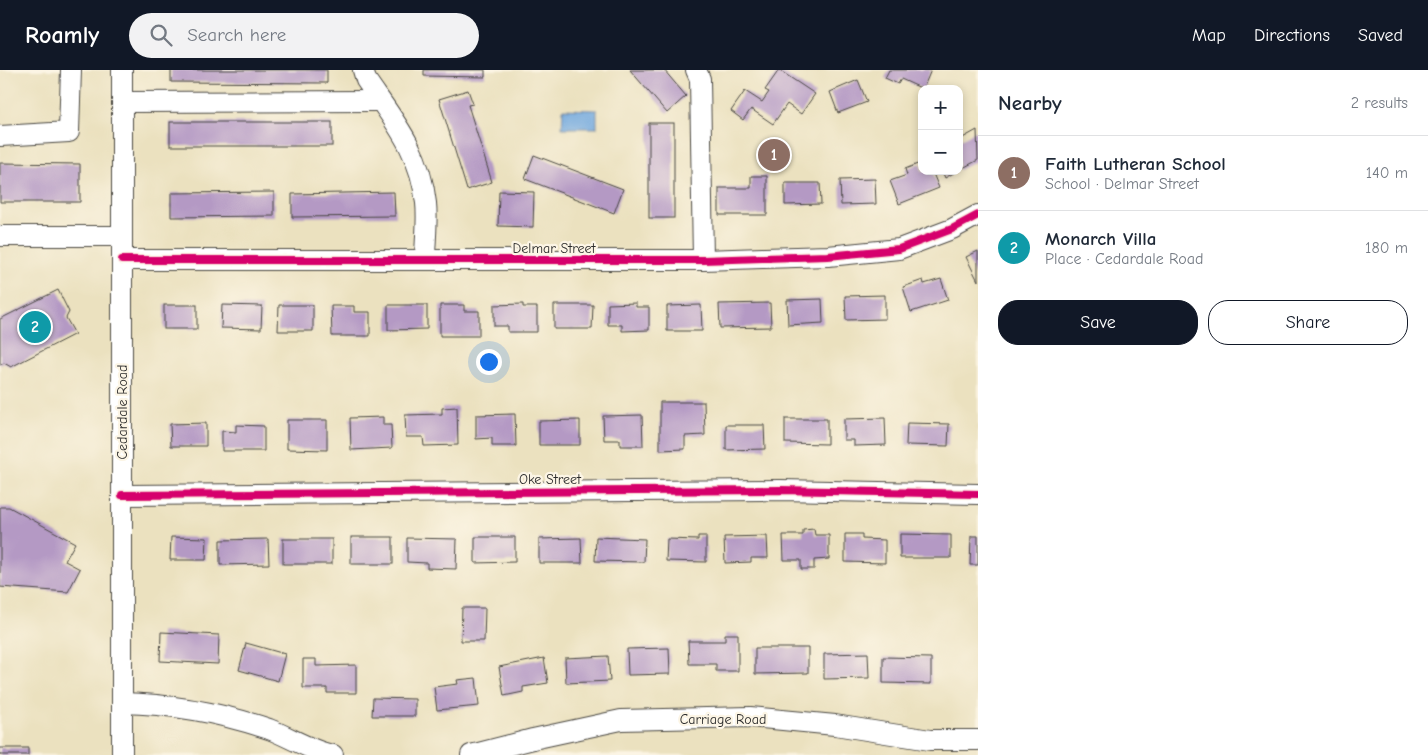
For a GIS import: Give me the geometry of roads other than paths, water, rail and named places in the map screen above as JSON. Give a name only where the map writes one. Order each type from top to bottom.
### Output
[{"type":"street","points":[[0,136],[69,132],[71,70]]},
{"type":"street","name":"Cedardale Road","points":[[122,70],[122,755]]},
{"type":"street","points":[[363,70],[366,80],[405,136],[420,171],[426,204],[425,260]]},
{"type":"street","points":[[696,70],[700,79],[703,260]]},
{"type":"street","points":[[122,102],[380,101]]},
{"type":"street","name":"Delmar Street","points":[[122,260],[703,260],[828,256],[898,249],[952,229],[978,215]]},
{"type":"street","points":[[0,236],[122,236]]},
{"type":"street","name":"Oke Street","points":[[122,495],[780,490],[978,494]]},
{"type":"street","points":[[122,703],[138,703],[213,713],[270,730],[333,755]]},
{"type":"street","name":"Carriage Road","points":[[471,755],[621,720],[750,717],[835,725],[930,740],[978,740]]},
{"type":"water","points":[[563,109],[597,110],[597,128],[562,128]]},
{"type":"place","name":"Faith Lutheran School","points":[[774,155]]},
{"type":"place","name":"Monarch Villa","points":[[35,327]]}]
